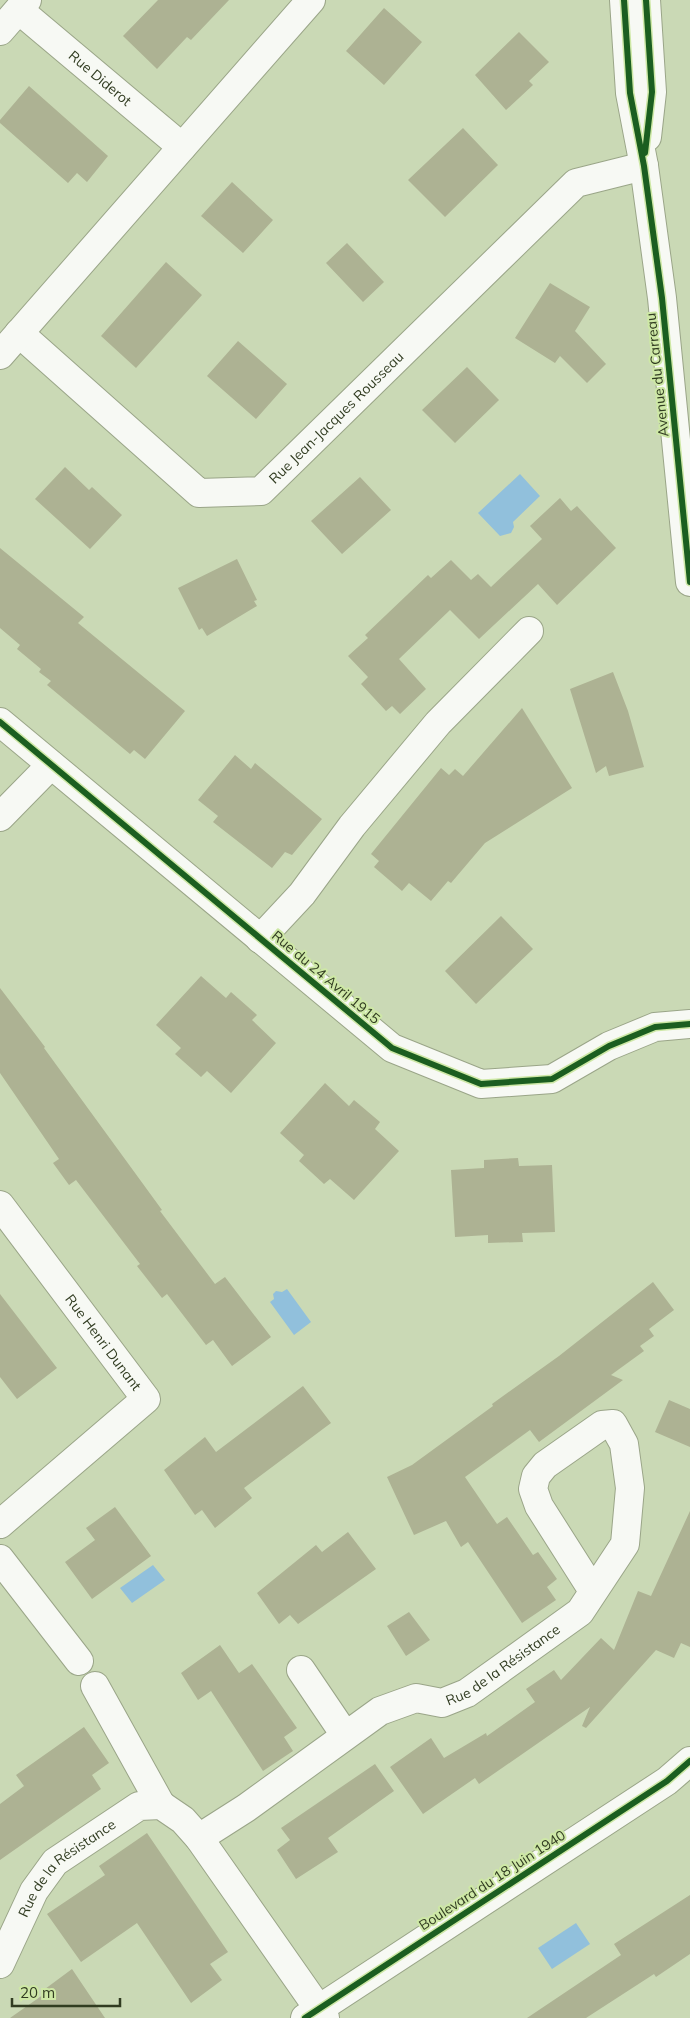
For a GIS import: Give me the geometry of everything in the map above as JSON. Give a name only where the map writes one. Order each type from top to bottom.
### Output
[{"type":"street","points":[[0,355],[311,0]]},
{"type":"street","name":"Avenue du Carreau","points":[[624,0],[630,93],[644,166],[662,298],[690,582]]},
{"type":"street","name":"Avenue du Carreau","points":[[644,166],[652,92],[646,0]]},
{"type":"street","points":[[0,31],[23,5]]},
{"type":"street","name":"Rue Diderot","points":[[23,5],[182,147]]},
{"type":"street","name":"Rue Jean-Jacques Rousseau","points":[[20,333],[199,492],[261,491],[576,183],[644,166]]},
{"type":"street","points":[[260,939],[302,894],[352,826],[438,723],[529,631]]},
{"type":"street","name":"Rue du 24 Avril 1915","points":[[0,722],[392,1048],[481,1084],[552,1078],[609,1046],[655,1027],[690,1024]]},
{"type":"street","points":[[0,817],[51,765]]},
{"type":"street","name":"Rue Henri Dunant","points":[[0,1205],[146,1399],[0,1524]]},
{"type":"street","name":"Rue de la Résistance","points":[[199,1838],[246,1808],[380,1711],[416,1698],[442,1704],[467,1693],[580,1612],[625,1544],[630,1488],[624,1444],[613,1424],[602,1425],[545,1465],[536,1476],[533,1489],[539,1506],[593,1592]]},
{"type":"street","points":[[0,1558],[79,1661]]},
{"type":"street","points":[[301,1670],[345,1735]]},
{"type":"street","points":[[95,1686],[161,1805],[183,1820],[199,1838],[316,2015]]},
{"type":"street","name":"Boulevard du 18 Juin 1940","points":[[316,2015],[678,1778],[690,1760]]},
{"type":"street","name":"Rue de la Résistance","points":[[0,1964],[34,1891],[55,1862],[139,1806],[161,1805]]},
{"type":"water","points":[[520,474],[540,496],[513,522],[514,527],[511,533],[500,536],[478,513]]},
{"type":"water","points":[[287,1289],[311,1322],[294,1335],[270,1302],[274,1299],[273,1294],[276,1291],[282,1292]]},
{"type":"water","points":[[153,1565],[165,1580],[132,1603],[120,1588]]},
{"type":"water","points":[[576,1923],[590,1944],[552,1969],[538,1948]]},
{"type":"building","points":[[158,0],[229,0],[191,40],[187,37],[157,69],[123,36]]},
{"type":"building","points":[[384,8],[422,42],[384,85],[346,51]]},
{"type":"building","points":[[519,32],[549,62],[529,81],[533,85],[506,110],[475,75]]},
{"type":"building","points":[[29,86],[108,156],[87,182],[77,173],[68,183],[0,123],[0,120]]},
{"type":"building","points":[[463,128],[498,165],[445,217],[408,180]]},
{"type":"building","points":[[232,182],[273,220],[243,253],[201,216]]},
{"type":"building","points":[[347,243],[384,282],[363,302],[326,263]]},
{"type":"building","points":[[166,262],[202,295],[136,368],[101,336]]},
{"type":"building","points":[[550,283],[590,307],[575,331],[606,364],[587,383],[560,356],[555,363],[515,338]]},
{"type":"building","points":[[238,341],[287,384],[256,419],[207,376]]},
{"type":"building","points":[[467,367],[499,400],[455,443],[422,410]]},
{"type":"building","points":[[65,467],[89,490],[92,487],[122,515],[90,549],[35,499]]},
{"type":"building","points":[[360,477],[391,510],[342,554],[311,521]]},
{"type":"building","points":[[560,498],[571,511],[577,506],[616,548],[557,605],[538,584],[479,639],[450,610],[399,659],[426,689],[400,714],[392,706],[386,711],[361,684],[368,677],[348,656],[368,638],[365,635],[428,575],[431,578],[451,560],[471,580],[478,574],[491,587],[542,539],[530,526]]},
{"type":"building","points":[[0,548],[84,617],[78,623],[185,711],[145,759],[134,750],[130,754],[47,685],[51,681],[39,672],[41,669],[17,649],[20,645],[0,628]]},
{"type":"building","points":[[237,559],[257,600],[254,601],[257,606],[207,636],[202,628],[199,630],[178,588]]},
{"type":"building","points":[[613,672],[628,711],[644,767],[609,776],[606,766],[596,773],[570,689]]},
{"type":"building","points":[[522,708],[572,788],[485,843],[451,883],[448,881],[431,901],[409,883],[402,891],[374,867],[379,861],[371,854],[441,768],[449,775],[455,769],[463,776]]},
{"type":"building","points":[[235,755],[251,769],[255,763],[322,819],[292,855],[285,852],[272,868],[213,822],[218,816],[198,800]]},
{"type":"building","points":[[501,916],[533,949],[476,1004],[445,971]]},
{"type":"building","points":[[201,976],[226,998],[231,992],[257,1015],[252,1020],[276,1043],[231,1093],[207,1071],[201,1077],[175,1054],[181,1048],[156,1025]]},
{"type":"building","points":[[0,988],[45,1047],[162,1210],[160,1211],[215,1284],[225,1277],[271,1337],[232,1366],[213,1340],[206,1345],[167,1294],[162,1298],[137,1266],[140,1264],[76,1180],[69,1185],[53,1163],[59,1159],[0,1073]]},
{"type":"building","points":[[325,1083],[349,1106],[354,1100],[380,1122],[375,1129],[399,1151],[354,1200],[330,1179],[324,1184],[299,1161],[304,1155],[280,1133]]},
{"type":"building","points":[[518,1158],[519,1166],[552,1165],[555,1232],[522,1233],[523,1242],[488,1243],[488,1235],[455,1237],[451,1170],[484,1168],[484,1160]]},
{"type":"building","points":[[653,1282],[674,1310],[649,1329],[654,1336],[640,1346],[644,1351],[611,1375],[623,1380],[539,1442],[530,1430],[465,1477],[497,1524],[507,1517],[533,1555],[538,1552],[557,1579],[547,1587],[556,1600],[522,1623],[468,1542],[461,1547],[446,1521],[414,1535],[387,1477],[412,1465],[493,1406],[492,1404],[559,1356]]},
{"type":"building","points":[[0,1294],[57,1368],[17,1399],[0,1377]]},
{"type":"building","points":[[303,1386],[331,1423],[244,1488],[252,1498],[215,1528],[202,1510],[195,1515],[164,1470],[205,1437],[216,1452]]},
{"type":"building","points":[[669,1400],[690,1409],[690,1447],[655,1432]]},
{"type":"building","points":[[115,1507],[151,1556],[92,1599],[65,1562],[95,1540],[86,1528]]},
{"type":"building","points":[[690,1511],[690,1647],[681,1643],[674,1658],[656,1650],[586,1728],[582,1726],[590,1707],[479,1784],[475,1778],[423,1814],[390,1767],[431,1738],[444,1758],[486,1733],[487,1736],[535,1702],[526,1689],[554,1670],[561,1680],[601,1638],[614,1650],[638,1591],[651,1596]]},
{"type":"building","points":[[348,1532],[376,1569],[298,1624],[290,1615],[279,1624],[257,1593],[316,1545],[322,1552]]},
{"type":"building","points":[[409,1612],[430,1640],[406,1656],[387,1626]]},
{"type":"building","points":[[220,1645],[239,1673],[252,1664],[297,1728],[284,1737],[293,1751],[263,1771],[211,1691],[198,1700],[181,1673]]},
{"type":"building","points":[[84,1727],[109,1763],[92,1775],[101,1789],[0,1860],[0,1804],[24,1786],[16,1775]]},
{"type":"building","points":[[375,1764],[394,1791],[328,1838],[338,1852],[296,1879],[277,1850],[290,1840],[281,1828]]},
{"type":"building","points":[[147,1833],[228,1952],[210,1964],[222,1980],[191,2003],[137,1923],[81,1962],[47,1914],[105,1875],[99,1866]]},
{"type":"building","points":[[690,1895],[690,1954],[656,1977],[654,1974],[586,2018],[527,2018],[621,1955],[614,1944]]},
{"type":"building","points":[[72,1969],[105,2018],[10,2018],[47,1992],[45,1989]]},
{"type":"cycle path","points":[[624,0],[630,93],[644,166],[662,298],[690,582]]},
{"type":"cycle path","points":[[645,153],[652,92],[646,0]]},
{"type":"cycle path","points":[[0,722],[392,1048],[481,1084],[552,1079],[609,1046],[655,1027],[690,1024]]},
{"type":"cycle path","points":[[305,2018],[667,1781],[690,1761]]}]
